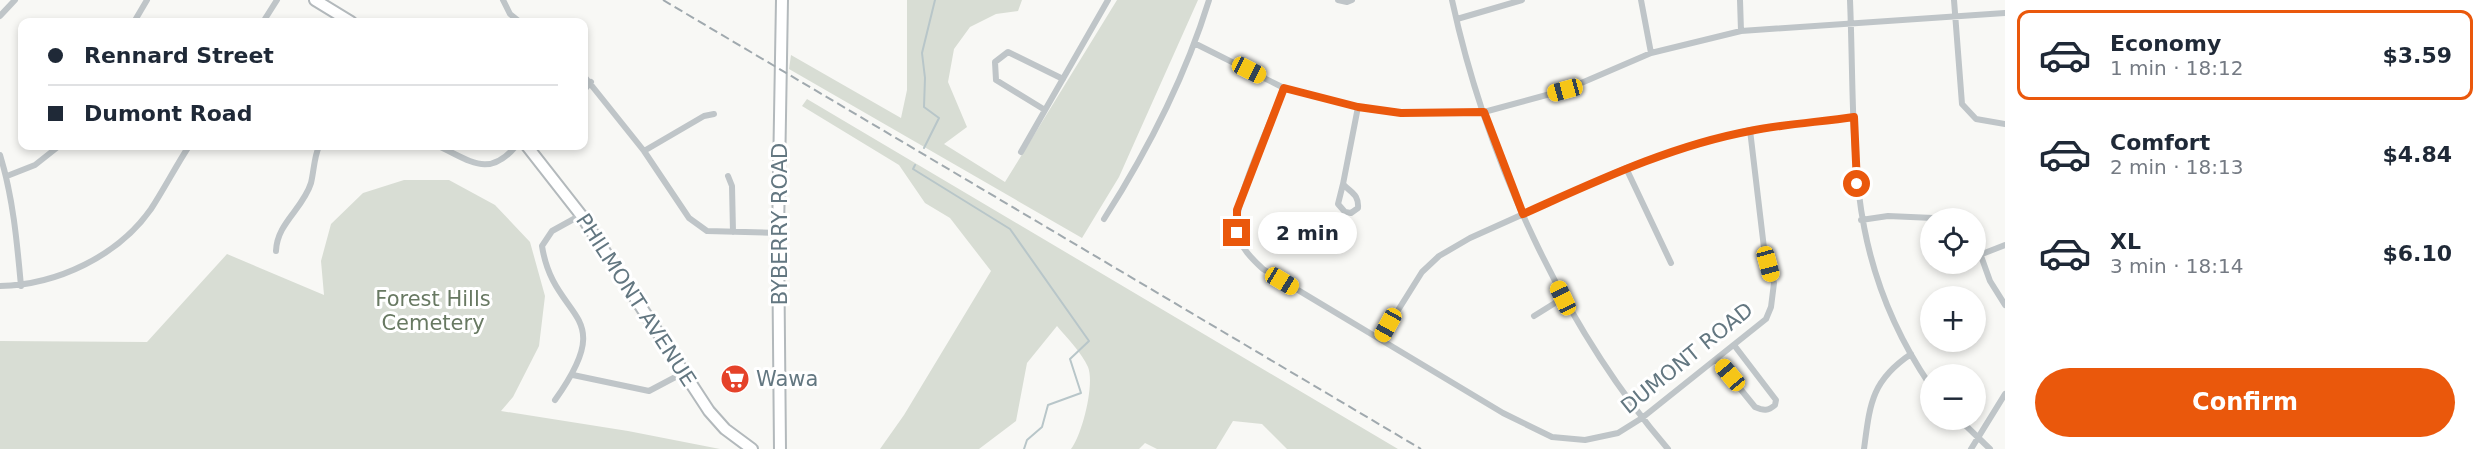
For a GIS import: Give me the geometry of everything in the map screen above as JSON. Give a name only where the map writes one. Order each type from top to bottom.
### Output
[{"type":"main road","points":[[315,0],[344,18]]},
{"type":"main road","name":"BYBERRY ROAD","points":[[780,449],[778,233],[782,0]]},
{"type":"main road","name":"PHILMONT AVENUE","points":[[530,150],[581,215],[716,420],[752,449]]},
{"type":"street","points":[[0,16],[15,0]]},
{"type":"street","points":[[136,18],[147,0]]},
{"type":"street","points":[[266,18],[277,0]]},
{"type":"street","points":[[503,0],[510,14],[515,18]]},
{"type":"street","points":[[1021,152],[1108,0]]},
{"type":"street","points":[[1104,219],[1140,162],[1196,44],[1209,0]]},
{"type":"street","points":[[1338,0],[1352,0]]},
{"type":"street","points":[[1452,0],[1484,112],[1523,214],[1563,298],[1607,372],[1668,449]]},
{"type":"street","points":[[1456,19],[1522,0]]},
{"type":"street","points":[[1641,0],[1651,53]]},
{"type":"street","points":[[1740,0],[1741,31]]},
{"type":"street","points":[[1850,0],[1854,117],[1861,220],[1870,262],[1883,300],[1920,369]]},
{"type":"street","points":[[1954,0],[1962,104],[1976,119],[2005,124]]},
{"type":"street","points":[[1196,44],[1284,88],[1358,107],[1401,113],[1484,112],[1565,90],[1651,53],[1741,31],[2005,13]]},
{"type":"street","points":[[1045,110],[996,80],[995,62],[1008,52],[1063,79]]},
{"type":"street","points":[[588,79],[644,151],[689,218],[699,227],[707,231],[778,233]]},
{"type":"street","points":[[588,85],[591,82]]},
{"type":"street","name":"DUMONT ROAD","points":[[1284,88],[1237,210],[1237,233],[1248,255],[1263,269],[1503,413],[1552,437],[1585,440],[1617,433],[1642,418],[1766,319],[1771,307],[1773,281],[1764,248],[1750,130]]},
{"type":"street","points":[[1343,184],[1356,195],[1359,202],[1359,208],[1351,213],[1345,212],[1338,204],[1358,107]]},
{"type":"street","points":[[644,151],[704,116],[714,114]]},
{"type":"street","points":[[1380,339],[1422,272],[1439,256],[1470,238],[1626,168],[1692,145],[1750,130],[1854,117]]},
{"type":"street","points":[[7,176],[35,165],[54,150]]},
{"type":"street","points":[[0,286],[21,286],[55,277],[86,264],[117,243],[150,210],[187,150]]},
{"type":"street","points":[[276,251],[279,232],[311,183],[312,162],[317,150]]},
{"type":"street","points":[[447,150],[484,166],[494,164],[511,150]]},
{"type":"street","points":[[0,155],[7,176],[21,286]]},
{"type":"street","points":[[1626,168],[1671,263]]},
{"type":"street","points":[[728,176],[732,186],[733,232]]},
{"type":"street","points":[[555,400],[573,375],[583,347],[585,331],[545,262],[542,246],[552,231],[581,215]]},
{"type":"street","points":[[1861,220],[1888,216],[1920,217]]},
{"type":"street","points":[[1986,252],[2005,245]]},
{"type":"street","points":[[1986,268],[1990,281],[2005,305]]},
{"type":"street","points":[[1534,316],[1563,298]]},
{"type":"street","points":[[1716,359],[1755,406],[1762,410],[1770,410],[1776,400],[1734,345]]},
{"type":"street","points":[[1864,449],[1877,385],[1894,366],[1911,354]]},
{"type":"street","points":[[573,375],[649,391],[683,373]]},
{"type":"street","points":[[1971,449],[1976,437],[2005,394]]},
{"type":"street","points":[[1969,430],[1990,449]]},
{"type":"green space","points":[[907,0],[1022,0],[1018,11],[996,14],[970,27],[954,49],[948,82],[967,127],[944,144],[1005,182],[1117,0],[1198,0],[1119,177],[1082,238],[789,69],[791,55],[901,118],[907,90]]},
{"type":"green space","points":[[807,99],[1398,449],[1287,449],[1262,424],[1233,421],[1216,449],[1157,449],[1145,443],[1139,449],[1071,449],[1079,433],[1086,409],[1090,375],[1082,356],[1057,326],[1027,363],[1016,421],[979,449],[880,449],[904,415],[991,271],[950,218],[925,203],[899,165],[802,106]]},
{"type":"green space","name":"Forest Hills Cemetery","points":[[404,180],[449,180],[495,205],[530,242],[545,296],[539,346],[513,397],[501,411],[628,431],[720,449],[0,449],[0,341],[147,342],[227,254],[324,295],[321,261],[331,224],[363,193]]},
{"type":"waterway","points":[[924,148],[939,118],[924,107],[925,78],[922,53],[935,0]]},
{"type":"waterway","points":[[915,165],[913,169],[1010,229],[1089,341],[1070,359],[1081,393],[1048,405],[1042,427],[1027,440],[1024,449]]},
{"type":"railway","points":[[663,0],[1421,449]]},
{"type":"place","name":"Wawa","points":[[735,379]]},
{"type":"route","points":[[1237,233],[1237,210],[1284,88],[1358,107],[1401,113],[1484,112],[1523,214],[1626,168],[1692,145],[1750,130],[1854,117],[1857,184]]}]
